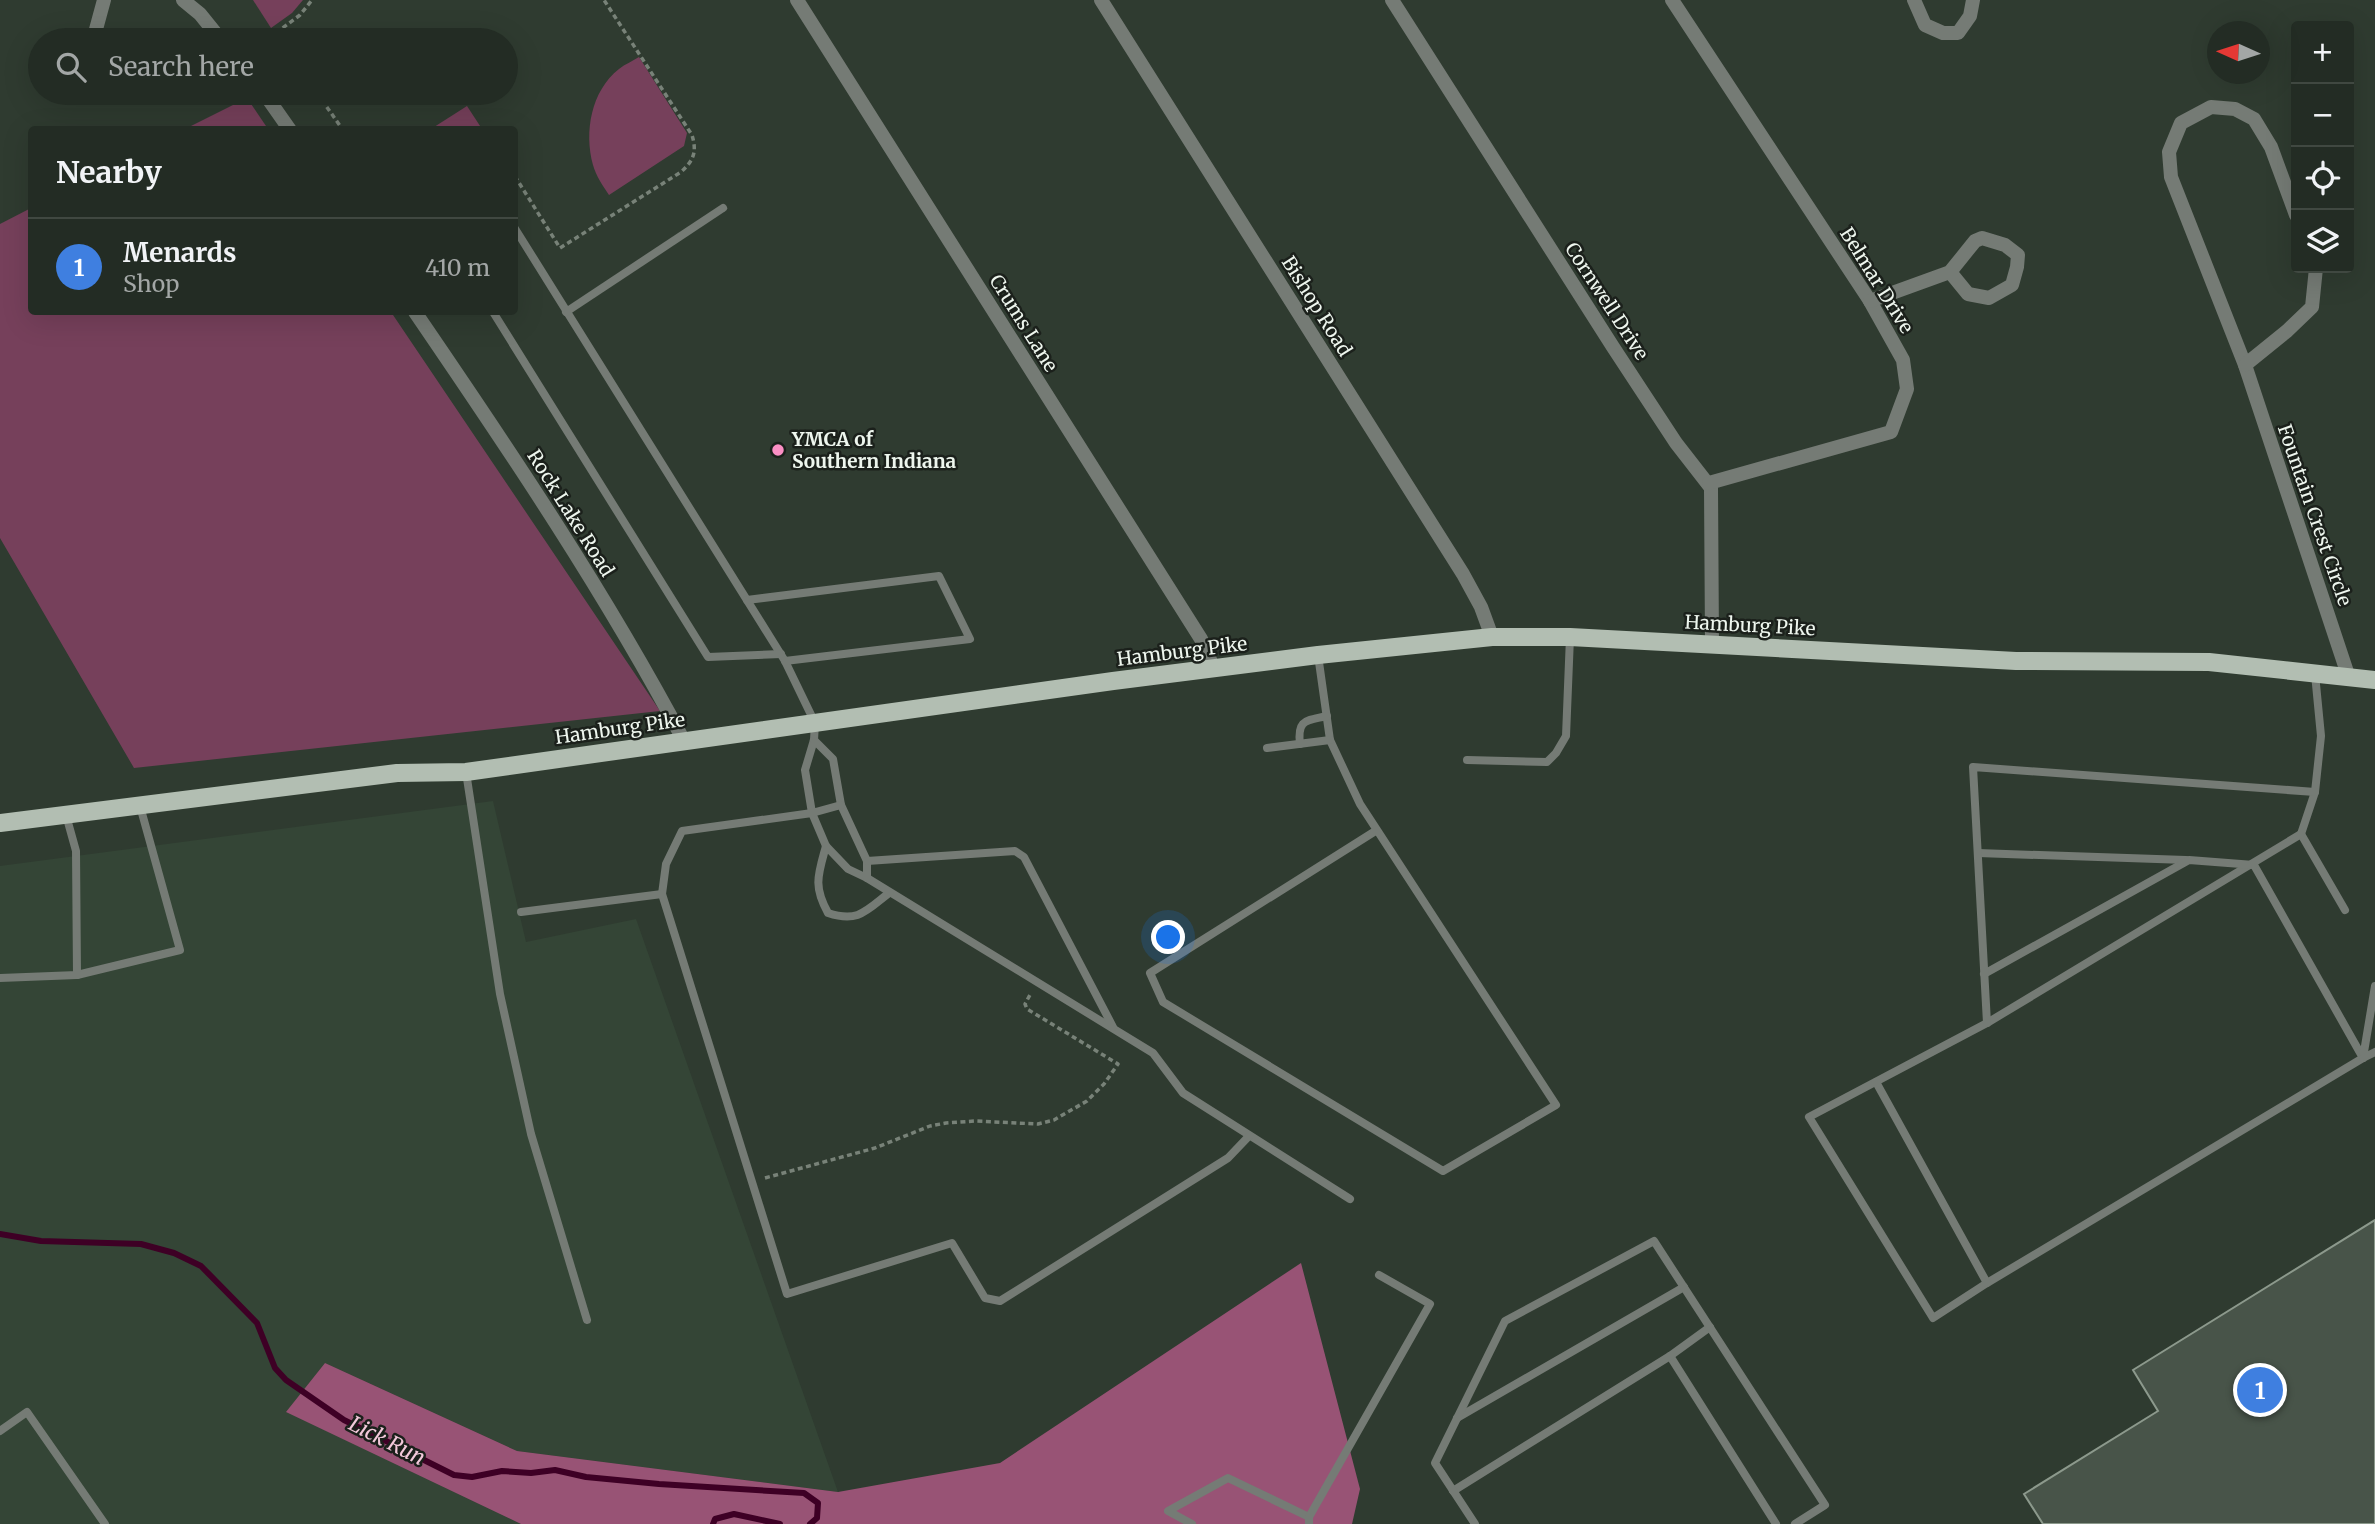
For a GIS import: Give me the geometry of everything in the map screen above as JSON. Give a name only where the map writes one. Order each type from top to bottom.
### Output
[{"type":"main road","name":"Hamburg Pike","points":[[0,823],[397,773],[466,772],[684,741],[815,731],[1114,681],[1318,655],[1492,637],[1570,637],[1712,643],[2015,661],[2209,662],[2375,680]]},
{"type":"street","points":[[96,28],[104,0]]},
{"type":"street","points":[[183,0],[211,28]]},
{"type":"street","name":"Crums Lane","points":[[797,0],[1201,639],[1214,669]]},
{"type":"street","name":"Bishop Road","points":[[1101,0],[1463,574],[1481,607],[1492,637]]},
{"type":"street","name":"Cornwell Drive","points":[[1392,0],[1676,443],[1709,483]]},
{"type":"street","name":"Belmar Drive","points":[[1672,0],[1870,301],[1903,360],[1906,389],[1891,432],[1709,483]]},
{"type":"street","points":[[1914,0],[1925,25],[1943,33],[1958,33],[1970,16],[1973,0]]},
{"type":"street","points":[[272,105],[287,126]]},
{"type":"street","name":"Fountain Crest Circle","points":[[2294,210],[2271,147],[2254,119],[2235,109],[2211,107],[2181,123],[2169,152],[2171,177],[2245,365],[2349,678]]},
{"type":"street","points":[[1870,301],[1950,272],[1975,241],[1982,237],[2005,245],[2018,255],[2012,285],[1989,298],[1968,294],[1950,272]]},
{"type":"street","points":[[2245,365],[2287,331],[2312,306],[2315,273]]},
{"type":"street","name":"Rock Lake Road","points":[[417,315],[498,435],[642,662],[684,741]]},
{"type":"street","points":[[1709,483],[1712,643]]},
{"type":"lane","points":[[566,312],[723,208]]},
{"type":"lane","points":[[518,233],[783,657],[815,731],[832,759],[841,805],[867,861],[867,878]]},
{"type":"lane","points":[[495,315],[708,657],[783,657],[970,639],[939,576],[747,600]]},
{"type":"lane","points":[[1468,760],[1547,762],[1556,753],[1566,736],[1570,637]]},
{"type":"lane","points":[[1318,655],[1330,740],[1360,804],[1377,830],[1556,1105],[1443,1171],[1163,1002],[1150,973],[1377,830]]},
{"type":"lane","points":[[2315,674],[2321,736],[2315,792],[2301,834],[1987,1023],[1810,1117],[1933,1318],[1987,1283],[2375,1052]]},
{"type":"lane","points":[[1300,744],[1301,726],[1307,720],[1327,716]]},
{"type":"lane","points":[[815,731],[805,770],[812,813],[826,846],[848,869],[867,878],[1153,1053],[1183,1093],[1350,1199]]},
{"type":"lane","points":[[1267,748],[1330,740]]},
{"type":"lane","points":[[1987,1023],[1973,767],[2315,792]]},
{"type":"lane","points":[[466,772],[500,994],[531,1134],[587,1320]]},
{"type":"lane","points":[[0,978],[77,975],[180,950],[140,805]]},
{"type":"lane","points":[[841,805],[812,813],[682,831],[666,864],[663,894],[787,1294],[953,1243],[985,1298],[1000,1301],[1228,1158],[1249,1136]]},
{"type":"lane","points":[[66,814],[76,851],[77,975]]},
{"type":"lane","points":[[2301,834],[2345,909]]},
{"type":"lane","points":[[826,846],[817,880],[819,896],[828,913],[843,919],[860,915],[890,893]]},
{"type":"lane","points":[[867,861],[1015,851],[1024,857],[1114,1029]]},
{"type":"lane","points":[[1978,853],[2189,860],[2253,865]]},
{"type":"lane","points":[[1984,974],[2189,860]]},
{"type":"lane","points":[[2253,865],[2363,1058]]},
{"type":"lane","points":[[521,912],[663,894]]},
{"type":"lane","points":[[2363,1058],[2375,986]]},
{"type":"lane","points":[[1876,1082],[1987,1283]]},
{"type":"lane","points":[[1475,1524],[1435,1462],[1505,1321],[1654,1241],[1825,1505],[1795,1524]]},
{"type":"lane","points":[[1192,1524],[1168,1511],[1228,1478],[1309,1520],[1430,1304],[1379,1275]]},
{"type":"lane","points":[[1457,1418],[1684,1287]]},
{"type":"lane","points":[[1453,1491],[1670,1356],[1710,1327]]},
{"type":"lane","points":[[1670,1356],[1776,1524]]},
{"type":"lane","points":[[0,1430],[27,1412],[105,1524]]},
{"type":"path","points":[[283,28],[300,15],[312,0]]},
{"type":"path","points":[[518,181],[560,248],[681,172],[692,162],[696,152],[692,135],[604,0]]},
{"type":"path","points":[[325,105],[340,126]]},
{"type":"path","points":[[752,1181],[874,1147],[930,1126],[975,1121],[1038,1124],[1054,1120],[1080,1107],[1104,1084],[1118,1063],[1027,1009],[1026,1001],[1037,983]]},
{"type":"shaded area","points":[[253,0],[303,0],[292,13],[271,28]]},
{"type":"shaded area","points":[[639,57],[687,133],[684,146],[609,195],[596,173],[590,152],[592,113],[609,78],[621,67]]},
{"type":"shaded area","points":[[233,105],[252,105],[266,126],[191,126]]},
{"type":"shaded area","points":[[467,106],[480,126],[436,126]]},
{"type":"shaded area","points":[[28,210],[28,315],[393,315],[660,711],[134,768],[0,538],[0,224]]},
{"type":"shaded area","points":[[493,801],[526,942],[636,919],[838,1492],[517,1451],[325,1363],[287,1412],[521,1524],[0,1524],[0,866]]},
{"type":"shaded area","points":[[1301,1263],[1360,1489],[1352,1524],[521,1524],[286,1412],[325,1363],[517,1451],[838,1492],[1000,1463]]},
{"type":"building","points":[[2375,1220],[2375,1524],[2043,1524],[2024,1494],[2158,1411],[2133,1370]]},
{"type":"waterway","name":"Lick Run","points":[[0,1234],[41,1241],[141,1244],[174,1253],[201,1266],[257,1323],[275,1368],[286,1380],[344,1420],[454,1475],[472,1477],[502,1471],[531,1473],[555,1470],[586,1477],[659,1484],[804,1493],[818,1503],[817,1518],[810,1524]]},
{"type":"waterway","name":"Lick Run","points":[[713,1524],[715,1519],[734,1514],[780,1524]]},
{"type":"place","name":"YMCA of Southern Indiana","points":[[778,450]]},
{"type":"place","name":"Menards","points":[[2260,1390]]}]
